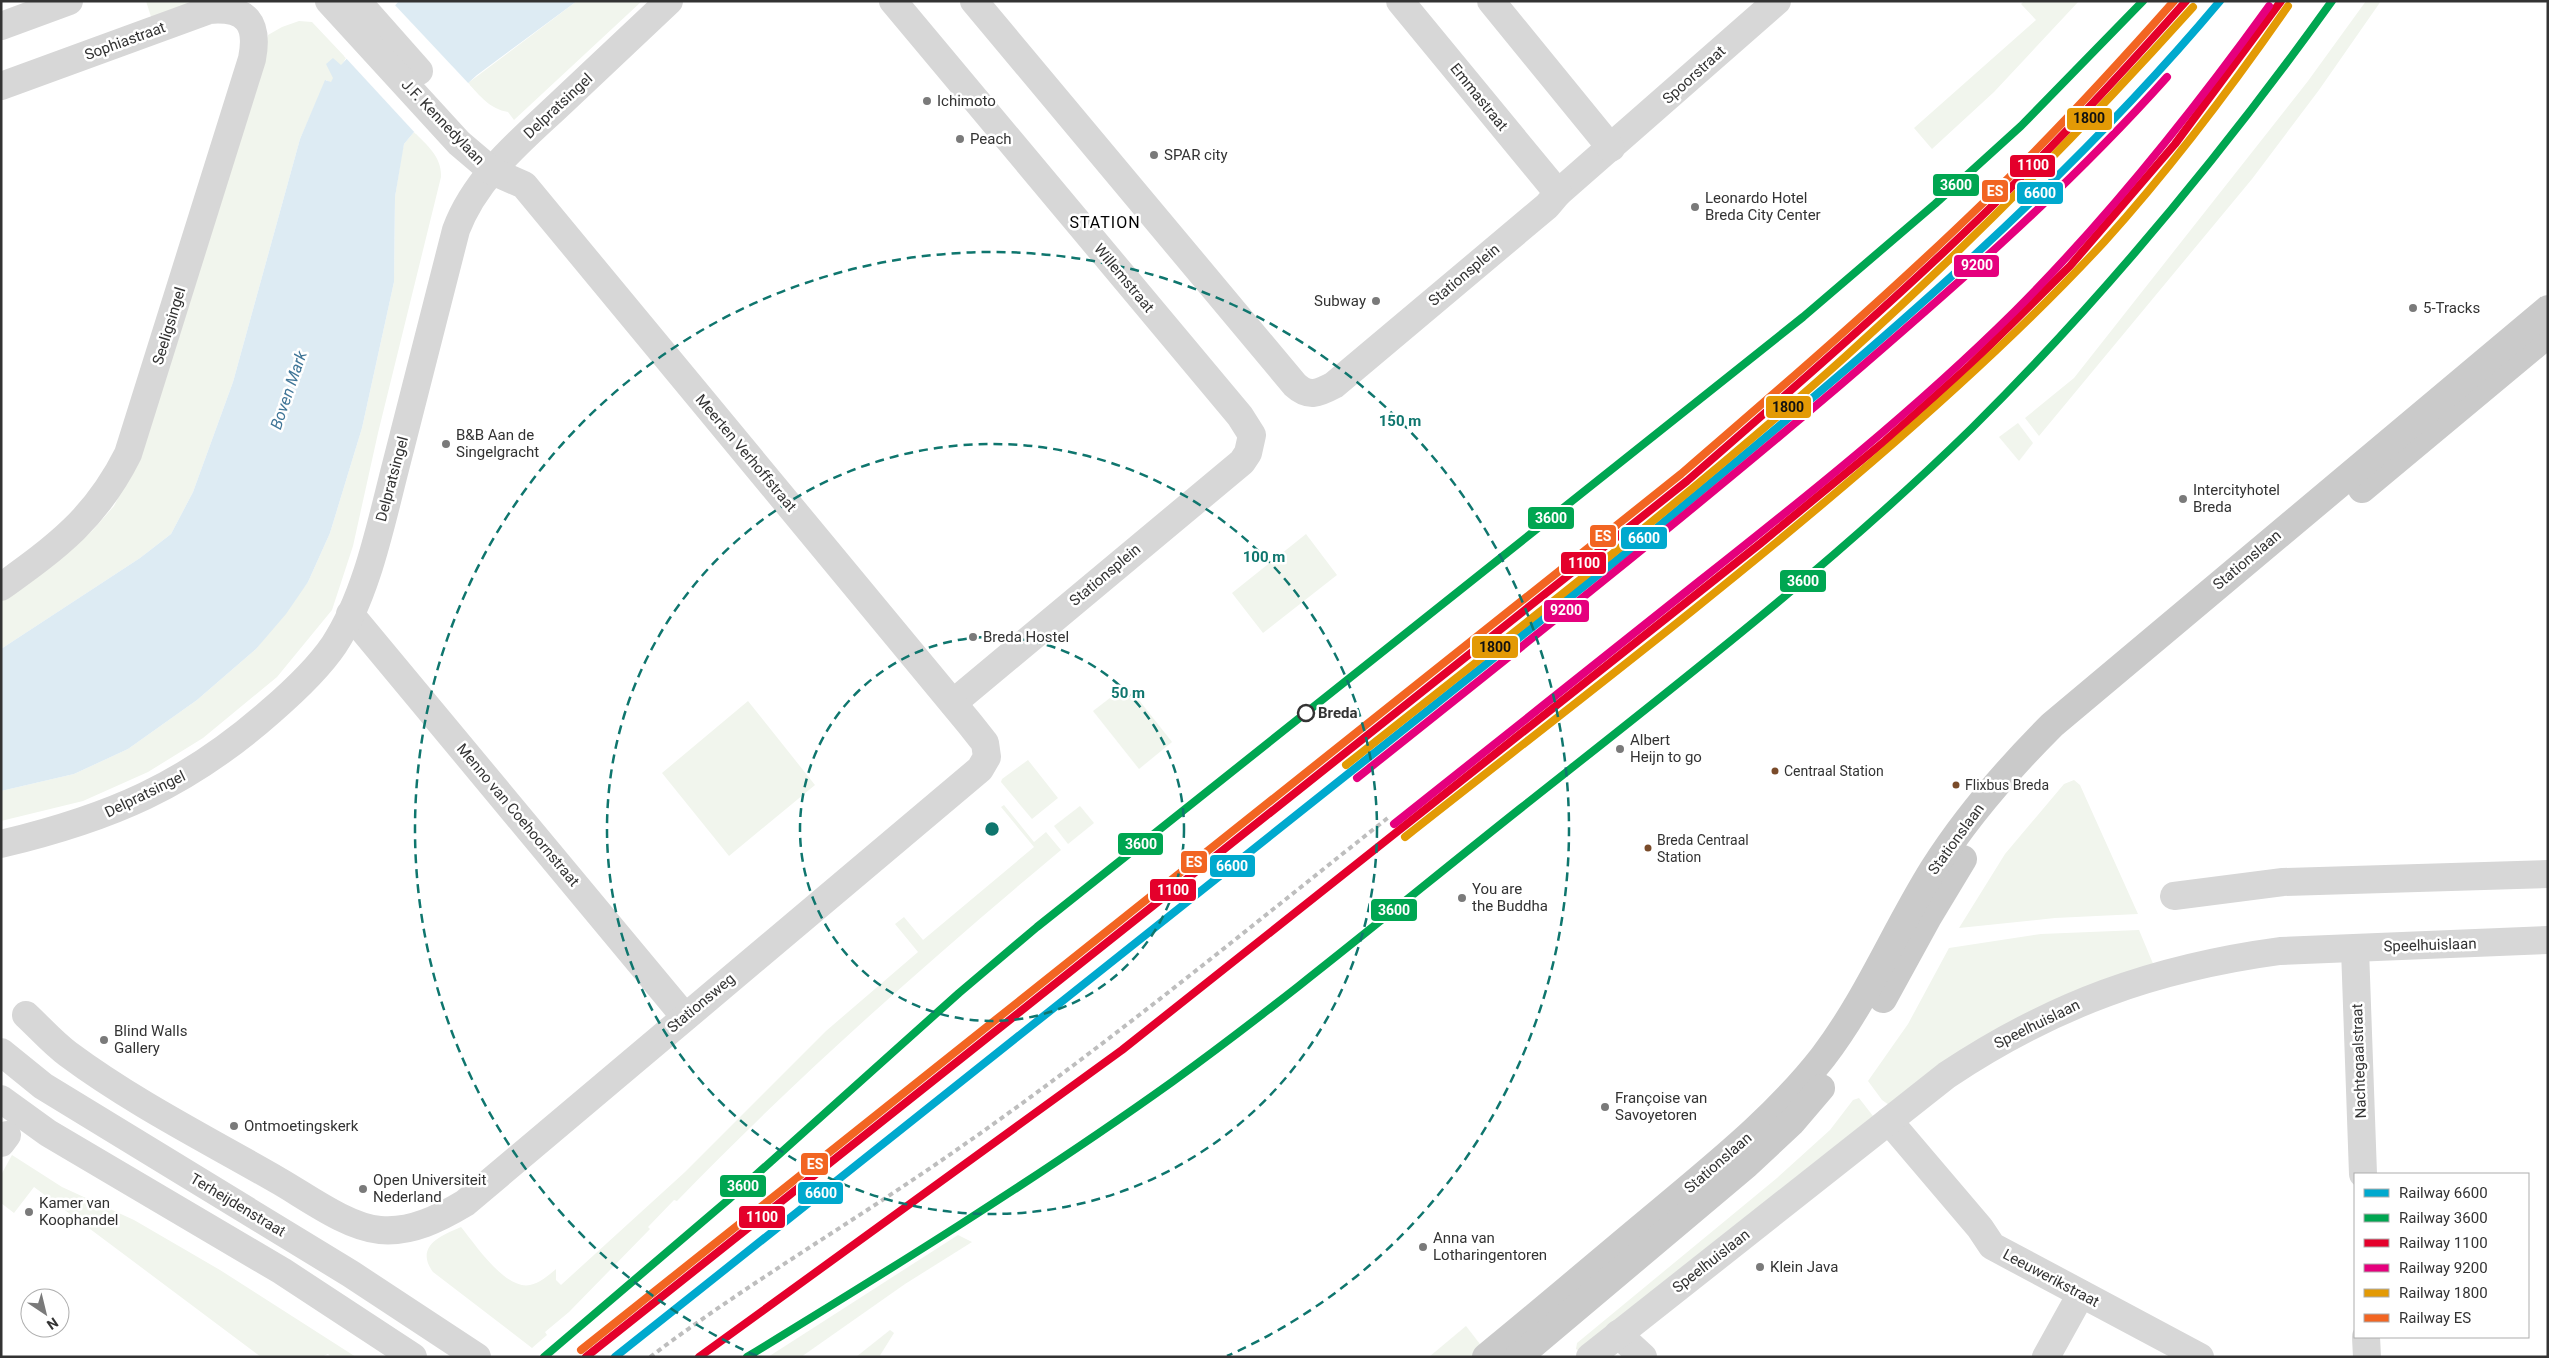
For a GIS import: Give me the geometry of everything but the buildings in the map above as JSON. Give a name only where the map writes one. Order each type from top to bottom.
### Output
[{"type":"main road","name":"Stationslaan","points":[[1486,1357],[1728,1154],[1801,1084],[1844,1027],[1864,996],[1935,867],[1976,809],[2020,757],[2052,725],[2548,309]]},
{"type":"main road","name":"Stationslaan","points":[[1518,1357],[1731,1178],[1777,1136],[1814,1097],[1860,1037],[1880,1005],[1952,874],[1991,820],[2064,739],[2102,704],[2548,334]]},
{"type":"street","points":[[1,26],[68,1]]},
{"type":"street","name":"J.F. Kennedylaan","points":[[329,1],[359,14],[450,119],[492,171]]},
{"type":"street","name":"Delpratsingel","points":[[1,844],[58,830],[108,813],[160,789],[203,764],[249,730],[291,693],[334,644],[360,591],[382,518],[456,230],[470,200],[492,171],[669,1]]},
{"type":"street","name":"Willemstraat","points":[[893,1],[1240,416],[1252,435],[1252,443]]},
{"type":"street","name":"Stationsplein","points":[[974,1],[1302,392],[1312,394],[1334,385],[1547,206],[1558,193],[1611,148]]},
{"type":"street","name":"Emmastraat","points":[[1400,1],[1558,193]]},
{"type":"street","points":[[1490,1],[1611,148]]},
{"type":"street","name":"Spoorstraat","points":[[1611,148],[1777,1]]},
{"type":"street","name":"Sophiastraat","points":[[1,86],[209,10],[232,10],[248,19]]},
{"type":"street","name":"Seeligsingel","points":[[1,587],[56,547],[80,525],[109,488],[128,454],[136,435],[252,59],[255,38],[248,19]]},
{"type":"street","name":"Meerten Verhoffstraat","points":[[492,171],[524,185],[953,703],[988,749]]},
{"type":"street","name":"Stationsplein","points":[[953,703],[1242,462],[1252,443]]},
{"type":"street","name":"Menno van Coehoornstraat","points":[[350,614],[685,1016]]},
{"type":"street","name":"Stationsweg","points":[[26,1015],[66,1053],[129,1095],[338,1215],[366,1227],[394,1230],[445,1215],[465,1202],[980,769],[986,761],[988,749]]},
{"type":"street","points":[[2174,896],[2283,882],[2548,874]]},
{"type":"street","name":"Speelhuislaan","points":[[1590,1357],[1948,1075],[1985,1050],[2028,1025],[2124,985],[2174,970],[2242,956],[2280,950],[2355,949],[2548,940]]},
{"type":"street","name":"Nachtegaalstraat","points":[[2355,949],[2363,1173]]},
{"type":"street","name":"Terheijdenstraat","points":[[1,1052],[43,1086],[351,1274],[477,1357]]},
{"type":"street","points":[[1,1098],[48,1133],[282,1271],[412,1357]]},
{"type":"street","name":"Leeuwerikstraat","points":[[1889,1121],[1980,1228],[1992,1246],[2200,1357]]},
{"type":"street","points":[[2046,1357],[2081,1294]]},
{"type":"street","points":[[1618,1334],[1643,1357]]},
{"type":"street","points":[[2366,1338],[2367,1357]]},
{"type":"shaded area","points":[[146,1],[213,1],[153,23]]},
{"type":"shaded area","points":[[577,1],[642,1],[514,120],[508,112],[496,108],[486,101],[468,83]]},
{"type":"shaded area","points":[[2024,1],[2079,1],[1994,92],[1932,149],[1914,128],[2036,20],[2021,4]]},
{"type":"shaded area","points":[[2366,1],[2381,1],[2319,90],[2252,179],[2039,436],[2025,418],[2074,378],[2308,81]]},
{"type":"shaded area","points":[[299,21],[312,22],[346,58],[331,83],[326,80],[300,139],[233,382],[193,492],[171,534],[140,558],[1,649],[1,601],[92,531],[114,506],[129,477],[231,159],[268,35],[282,27]]},
{"type":"shaded area","points":[[414,132],[436,157],[441,170],[441,177],[378,433],[353,546],[332,610],[277,677],[203,738],[148,772],[83,801],[1,821],[1,791],[74,774],[128,749],[197,700],[256,649],[308,582],[330,533],[362,428],[394,282],[395,197],[402,153],[404,144]]},
{"type":"shaded area","points":[[2018,423],[2033,443],[2019,461],[1999,437]]},
{"type":"shaded area","points":[[1306,534],[1337,575],[1263,633],[1232,593]]},
{"type":"shaded area","points":[[1127,685],[1172,742],[1139,769],[1093,711]]},
{"type":"shaded area","points":[[748,701],[815,785],[729,856],[662,773]]},
{"type":"shaded area","points":[[1028,760],[1058,798],[1032,819],[1001,782],[1002,779]]},
{"type":"shaded area","points":[[2074,780],[2080,785],[2138,914],[2055,918],[1959,928],[2005,854],[2064,784]]},
{"type":"shaded area","points":[[1004,805],[1034,842],[1046,832],[1061,850],[913,977],[769,1109],[677,1201],[674,1200],[648,1227],[650,1229],[569,1312],[545,1332],[547,1335],[532,1348],[433,1272],[428,1263],[428,1248],[439,1238],[461,1227],[491,1264],[511,1280],[520,1285],[530,1285],[541,1281],[556,1269],[556,1280],[561,1285],[685,1172],[826,1031],[918,952],[895,924],[904,917],[923,940],[1034,847],[1001,807]]},
{"type":"shaded area","points":[[1080,806],[1094,823],[1068,844],[1054,826]]},
{"type":"shaded area","points":[[2139,930],[2154,966],[1889,1105],[1882,1100],[1868,1081],[1908,1024],[1949,948],[2041,934]]},
{"type":"shaded area","points":[[1859,1098],[1873,1116],[1579,1351],[1576,1349],[1577,1343],[1777,1178],[1830,1130],[1853,1100]]},
{"type":"shaded area","points":[[12,1155],[62,1187],[134,1220],[220,1270],[356,1357],[331,1357],[328,1354],[321,1357],[261,1357],[34,1187],[14,1213],[1,1203],[1,1175]]},
{"type":"shaded area","points":[[958,1235],[972,1242],[905,1284],[801,1357],[768,1357]]},
{"type":"shaded area","points":[[1466,1326],[1483,1348],[1472,1357],[1429,1357]]},
{"type":"shaded area","points":[[890,1330],[894,1333],[879,1357],[856,1357]]},
{"type":"water","name":"Boven Mark","points":[[399,1],[577,1],[477,75],[414,132],[404,144],[395,197],[394,282],[362,428],[330,533],[308,582],[286,614],[256,649],[197,700],[128,749],[74,774],[1,791],[1,649],[140,558],[171,534],[193,492],[233,382],[300,139],[325,80],[331,82],[333,78],[326,64],[333,58],[341,65]]},
{"type":"pier","points":[[393,3],[470,85],[416,134],[344,56]]},
{"type":"railway","points":[[650,1357],[725,1303],[955,1151],[1066,1071],[1389,817]]},
{"type":"rail line","name":"3600","points":[[544,1357],[728,1200],[959,993],[1037,927],[1803,317],[1935,204],[2021,126],[2143,1]]},
{"type":"rail line","name":"ES","points":[[581,1350],[1681,474],[1871,308],[1982,204],[2032,155],[2174,1]]},
{"type":"rail line","name":"1100","points":[[586,1357],[1687,481],[1877,314],[1988,210],[2089,107],[2186,1]]},
{"type":"rail line","name":"6600","points":[[615,1357],[1642,540],[1794,413],[1943,284],[2016,216],[2087,147],[2155,76],[2220,1]]},
{"type":"rail line","name":"1100","points":[[699,1357],[1122,1050],[1761,543],[1885,441],[1968,367],[2070,266],[2175,144],[2281,1]]},
{"type":"rail line","name":"3600","points":[[747,1357],[1015,1189],[1217,1049],[1694,671],[1808,577],[1972,428],[2069,327],[2116,275],[2205,168],[2291,58],[2332,1]]},
{"type":"rail line","name":"9200","points":[[1394,824],[1738,551],[1938,384],[2014,312],[2083,240],[2148,164],[2269,6]]},
{"type":"rail line","name":"1800","points":[[1405,837],[1758,558],[1933,409],[1992,355],[2077,271],[2129,214],[2200,127],[2288,6]]},
{"type":"rail line","name":"1800","points":[[1346,765],[1662,513],[1846,356],[2024,186],[2110,98],[2193,7]]},
{"type":"rail line","name":"9200","points":[[1357,778],[1659,536],[1881,350],[1966,276],[2049,199],[2129,119],[2167,77]]},
{"type":"place","name":"Ichimoto","points":[[927,101]]},
{"type":"place","name":"Peach","points":[[960,139]]},
{"type":"place","name":"SPAR city","points":[[1154,155]]},
{"type":"place","name":"Leonardo Hotel Breda City Center","points":[[1695,207]]},
{"type":"place","name":"Subway","points":[[1376,301]]},
{"type":"place","name":"5-Tracks","points":[[2413,308]]},
{"type":"place","name":"B&B Aan de Singelgracht","points":[[446,444]]},
{"type":"place","name":"Intercityhotel Breda","points":[[2183,499]]},
{"type":"place","name":"Breda Hostel","points":[[973,637]]},
{"type":"place","name":"Breda","points":[[1306,713]]},
{"type":"place","name":"Albert Heijn to go","points":[[1620,749]]},
{"type":"place","name":"Centraal Station","points":[[1775,771]]},
{"type":"place","name":"Flixbus Breda","points":[[1956,785]]},
{"type":"place","name":"Breda Centraal Station","points":[[1648,848]]},
{"type":"place","name":"You are the Buddha","points":[[1462,898]]},
{"type":"place","name":"Blind Walls Gallery","points":[[104,1040]]},
{"type":"place","name":"Françoise van Savoyetoren","points":[[1605,1107]]},
{"type":"place","name":"Ontmoetingskerk","points":[[234,1126]]},
{"type":"place","name":"Open Universiteit Nederland","points":[[363,1189]]},
{"type":"place","name":"Kamer van Koophandel","points":[[29,1212]]},
{"type":"place","name":"Anna van Lotharingentoren","points":[[1423,1247]]},
{"type":"place","name":"Klein Java","points":[[1760,1267]]},
{"type":"district","name":"STATION","points":[[1105,222]]}]
